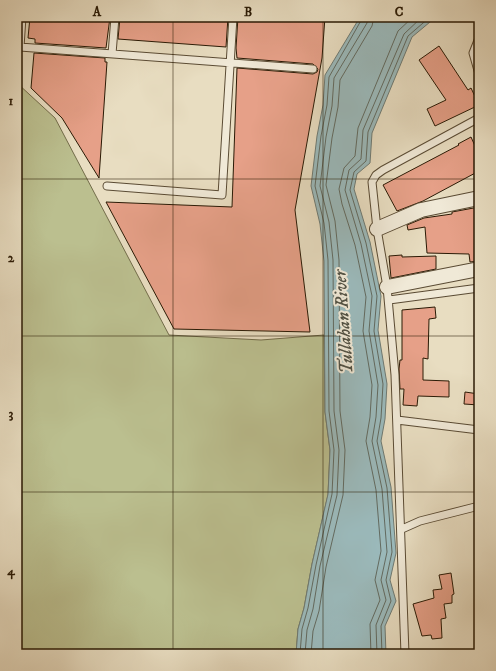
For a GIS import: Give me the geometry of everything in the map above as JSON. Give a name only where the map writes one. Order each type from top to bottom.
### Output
[{"type":"street","points":[[377,229],[420,210],[479,198]]},
{"type":"street","points":[[388,294],[479,269]]},
{"type":"lane","points":[[22,17],[20,47],[313,69]]},
{"type":"lane","points":[[112,54],[115,17]]},
{"type":"lane","points":[[107,186],[222,194],[233,17]]},
{"type":"lane","points":[[479,38],[473,53],[479,74]]},
{"type":"lane","points":[[405,654],[402,529],[395,375],[388,294],[377,229],[372,182],[376,175],[479,118]]},
{"type":"lane","points":[[388,294],[479,288]]},
{"type":"lane","points":[[397,420],[479,430]]},
{"type":"lane","points":[[402,529],[420,521],[479,506]]},
{"type":"green space","points":[[17,83],[55,118],[169,335],[261,340],[324,335],[325,412],[330,450],[328,495],[312,564],[304,608],[298,629],[296,654],[17,654]]},
{"type":"water","name":"Tullahan River","points":[[360,17],[436,17],[412,37],[372,133],[370,163],[357,174],[354,189],[370,242],[381,296],[378,330],[387,384],[385,419],[381,441],[391,487],[396,553],[390,580],[396,601],[385,626],[386,654],[296,654],[298,629],[304,608],[312,564],[328,494],[330,450],[325,412],[324,261],[320,224],[311,186],[317,136],[323,105],[325,75]]},
{"type":"building","points":[[30,17],[110,17],[106,48],[35,43],[35,39],[28,38]]},
{"type":"building","points":[[120,17],[228,17],[226,47],[118,39]]},
{"type":"building","points":[[238,17],[325,17],[322,58],[295,210],[310,332],[174,329],[106,202],[232,207],[237,68],[313,74],[317,72],[318,69],[313,64],[237,58],[236,48]]},
{"type":"building","points":[[439,46],[468,90],[471,88],[479,105],[435,126],[427,109],[446,100],[419,60]]},
{"type":"building","points":[[34,53],[105,58],[105,62],[107,62],[99,178],[62,118],[31,88]]},
{"type":"building","points":[[471,137],[475,146],[479,144],[479,171],[423,201],[397,211],[383,185],[459,145],[458,144]]},
{"type":"building","points":[[479,207],[479,261],[470,262],[469,254],[427,253],[425,227],[408,230],[407,225],[424,218],[452,214],[452,212]]},
{"type":"building","points":[[402,255],[402,257],[436,256],[436,269],[391,278],[389,256]]},
{"type":"building","points":[[435,307],[436,318],[429,319],[428,359],[423,358],[423,380],[449,381],[449,397],[418,396],[417,406],[403,405],[404,389],[400,389],[399,369],[400,360],[402,360],[402,310]]},
{"type":"building","points":[[465,392],[479,394],[479,405],[464,404]]},
{"type":"building","points":[[451,573],[454,594],[452,595],[452,603],[444,604],[446,618],[441,619],[442,638],[432,639],[431,635],[422,636],[413,604],[434,598],[433,590],[442,589],[439,575]]}]
